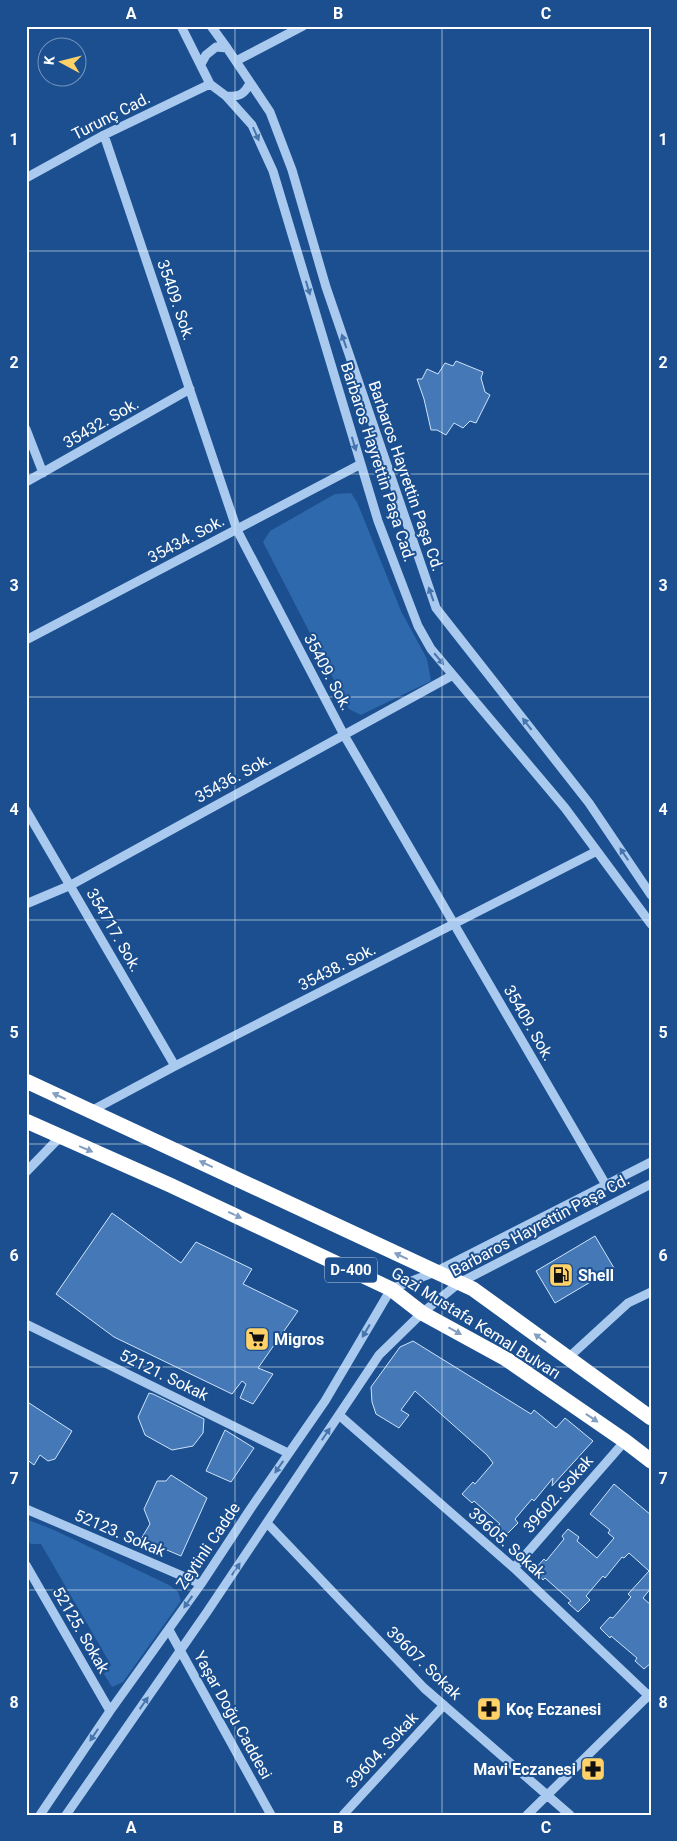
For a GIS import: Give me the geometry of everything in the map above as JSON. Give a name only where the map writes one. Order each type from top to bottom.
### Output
[{"type":"highway","name":"Gazi Mustafa Kemal Bulvarı","points":[[26,1080],[473,1289],[651,1418]]},
{"type":"highway","name":"Gazi Mustafa Kemal Bulvarı","points":[[26,1121],[170,1185],[391,1289],[422,1313],[506,1359],[625,1441],[651,1462]]},
{"type":"street","points":[[182,26],[210,84],[226,96],[238,97],[245,92],[250,83]]},
{"type":"street","name":"Barbaros Hayrettin Paşa Cd.","points":[[211,26],[228,48],[270,112],[292,170],[326,288],[436,608],[589,803],[651,895]]},
{"type":"street","points":[[236,61],[303,26]]},
{"type":"street","points":[[201,64],[206,55],[216,46],[228,48]]},
{"type":"street","name":"Turunç Cad.","points":[[26,178],[104,135],[210,84]]},
{"type":"street","name":"Barbaros Hayrettin Paşa Cad.","points":[[226,96],[252,125],[272,171],[378,521],[418,626],[431,649],[565,808],[651,924]]},
{"type":"street","name":"35409. Sok.","points":[[104,135],[237,530],[344,735],[606,1186]]},
{"type":"street","name":"35432. Sok.","points":[[26,482],[190,389]]},
{"type":"street","points":[[26,429],[42,473]]},
{"type":"street","name":"35434. Sok.","points":[[26,640],[361,464]]},
{"type":"street","name":"35436. Sok.","points":[[26,904],[71,885],[453,675]]},
{"type":"street","name":"354717. Sok.","points":[[26,810],[175,1066]]},
{"type":"street","name":"35438. Sok.","points":[[91,1111],[175,1066],[597,852]]},
{"type":"street","points":[[26,1172],[60,1137]]},
{"type":"street","points":[[391,1289],[435,1272],[651,1162]]},
{"type":"street","name":"Barbaros Hayrettin Paşa Cd.","points":[[422,1313],[459,1283],[651,1184]]},
{"type":"street","name":"Zeytinli Cadde","points":[[40,1815],[110,1711],[201,1584],[325,1401],[391,1289]]},
{"type":"street","points":[[568,1358],[628,1303],[651,1292]]},
{"type":"street","points":[[66,1815],[380,1355],[422,1313]]},
{"type":"street","name":"52121. Sokak","points":[[26,1324],[288,1453]]},
{"type":"street","name":"39605. Sokak","points":[[339,1415],[514,1568],[650,1696]]},
{"type":"street","name":"39602. Sokak","points":[[514,1568],[625,1441]]},
{"type":"street","name":"52123. Sokak","points":[[26,1509],[201,1584]]},
{"type":"street","name":"39607. Sokak","points":[[267,1523],[424,1688],[570,1815]]},
{"type":"street","name":"52125. Sokak","points":[[26,1565],[110,1711]]},
{"type":"street","name":"Yaşar Doğu Caddesi","points":[[169,1630],[271,1815]]},
{"type":"street","points":[[527,1815],[650,1696]]},
{"type":"street","name":"39604. Sokak","points":[[343,1815],[444,1705]]},
{"type":"shaded area","points":[[351,493],[357,502],[401,611],[427,659],[431,681],[361,715],[349,709],[263,542],[270,531],[335,494]]},
{"type":"shaded area","points":[[26,1519],[54,1530],[169,1585],[178,1592],[181,1601],[123,1682],[112,1687],[104,1674],[111,1665],[41,1544],[31,1544],[26,1539]]},
{"type":"building","points":[[456,361],[483,372],[481,378],[485,392],[490,395],[476,423],[470,421],[463,428],[454,423],[446,435],[437,430],[431,430],[417,379],[422,379],[427,369],[438,374],[445,363],[453,366]]},
{"type":"building","points":[[112,1213],[181,1263],[196,1242],[252,1269],[243,1284],[298,1311],[258,1368],[273,1374],[253,1404],[240,1398],[246,1384],[242,1381],[232,1394],[114,1337],[56,1294]]},
{"type":"building","points":[[595,1236],[614,1268],[555,1303],[536,1271]]},
{"type":"building","points":[[413,1341],[531,1414],[534,1410],[556,1428],[565,1418],[593,1441],[552,1486],[553,1478],[534,1501],[532,1499],[515,1519],[518,1523],[506,1535],[497,1526],[500,1524],[474,1501],[472,1503],[462,1494],[473,1482],[475,1484],[493,1463],[487,1455],[415,1391],[401,1410],[409,1415],[399,1428],[376,1414],[372,1402],[371,1387],[400,1347]]},
{"type":"building","points":[[149,1393],[204,1419],[203,1433],[193,1446],[172,1450],[145,1435],[138,1417]]},
{"type":"building","points":[[26,1401],[72,1431],[55,1459],[48,1461],[40,1455],[34,1465],[26,1459]]},
{"type":"building","points":[[225,1430],[254,1448],[231,1482],[206,1471]]},
{"type":"building","points":[[171,1475],[207,1498],[181,1556],[141,1539],[150,1524],[144,1509],[157,1481],[166,1481]]},
{"type":"building","points":[[614,1484],[651,1515],[651,1588],[643,1598],[651,1605],[651,1663],[644,1669],[635,1661],[637,1658],[600,1628],[610,1617],[613,1618],[631,1597],[628,1594],[649,1571],[629,1553],[624,1558],[622,1557],[605,1578],[603,1576],[586,1596],[590,1600],[578,1612],[568,1603],[571,1601],[545,1578],[543,1580],[534,1570],[544,1559],[546,1561],[564,1539],[562,1536],[568,1529],[579,1537],[577,1541],[597,1558],[614,1538],[608,1533],[610,1530],[590,1514]]},
{"type":"place","name":"Shell","points":[[561,1275]]},
{"type":"place","name":"Migros","points":[[257,1339]]},
{"type":"place","name":"Koç Eczanesi","points":[[489,1709]]},
{"type":"place","name":"Mavi Eczanesi","points":[[593,1769]]}]
